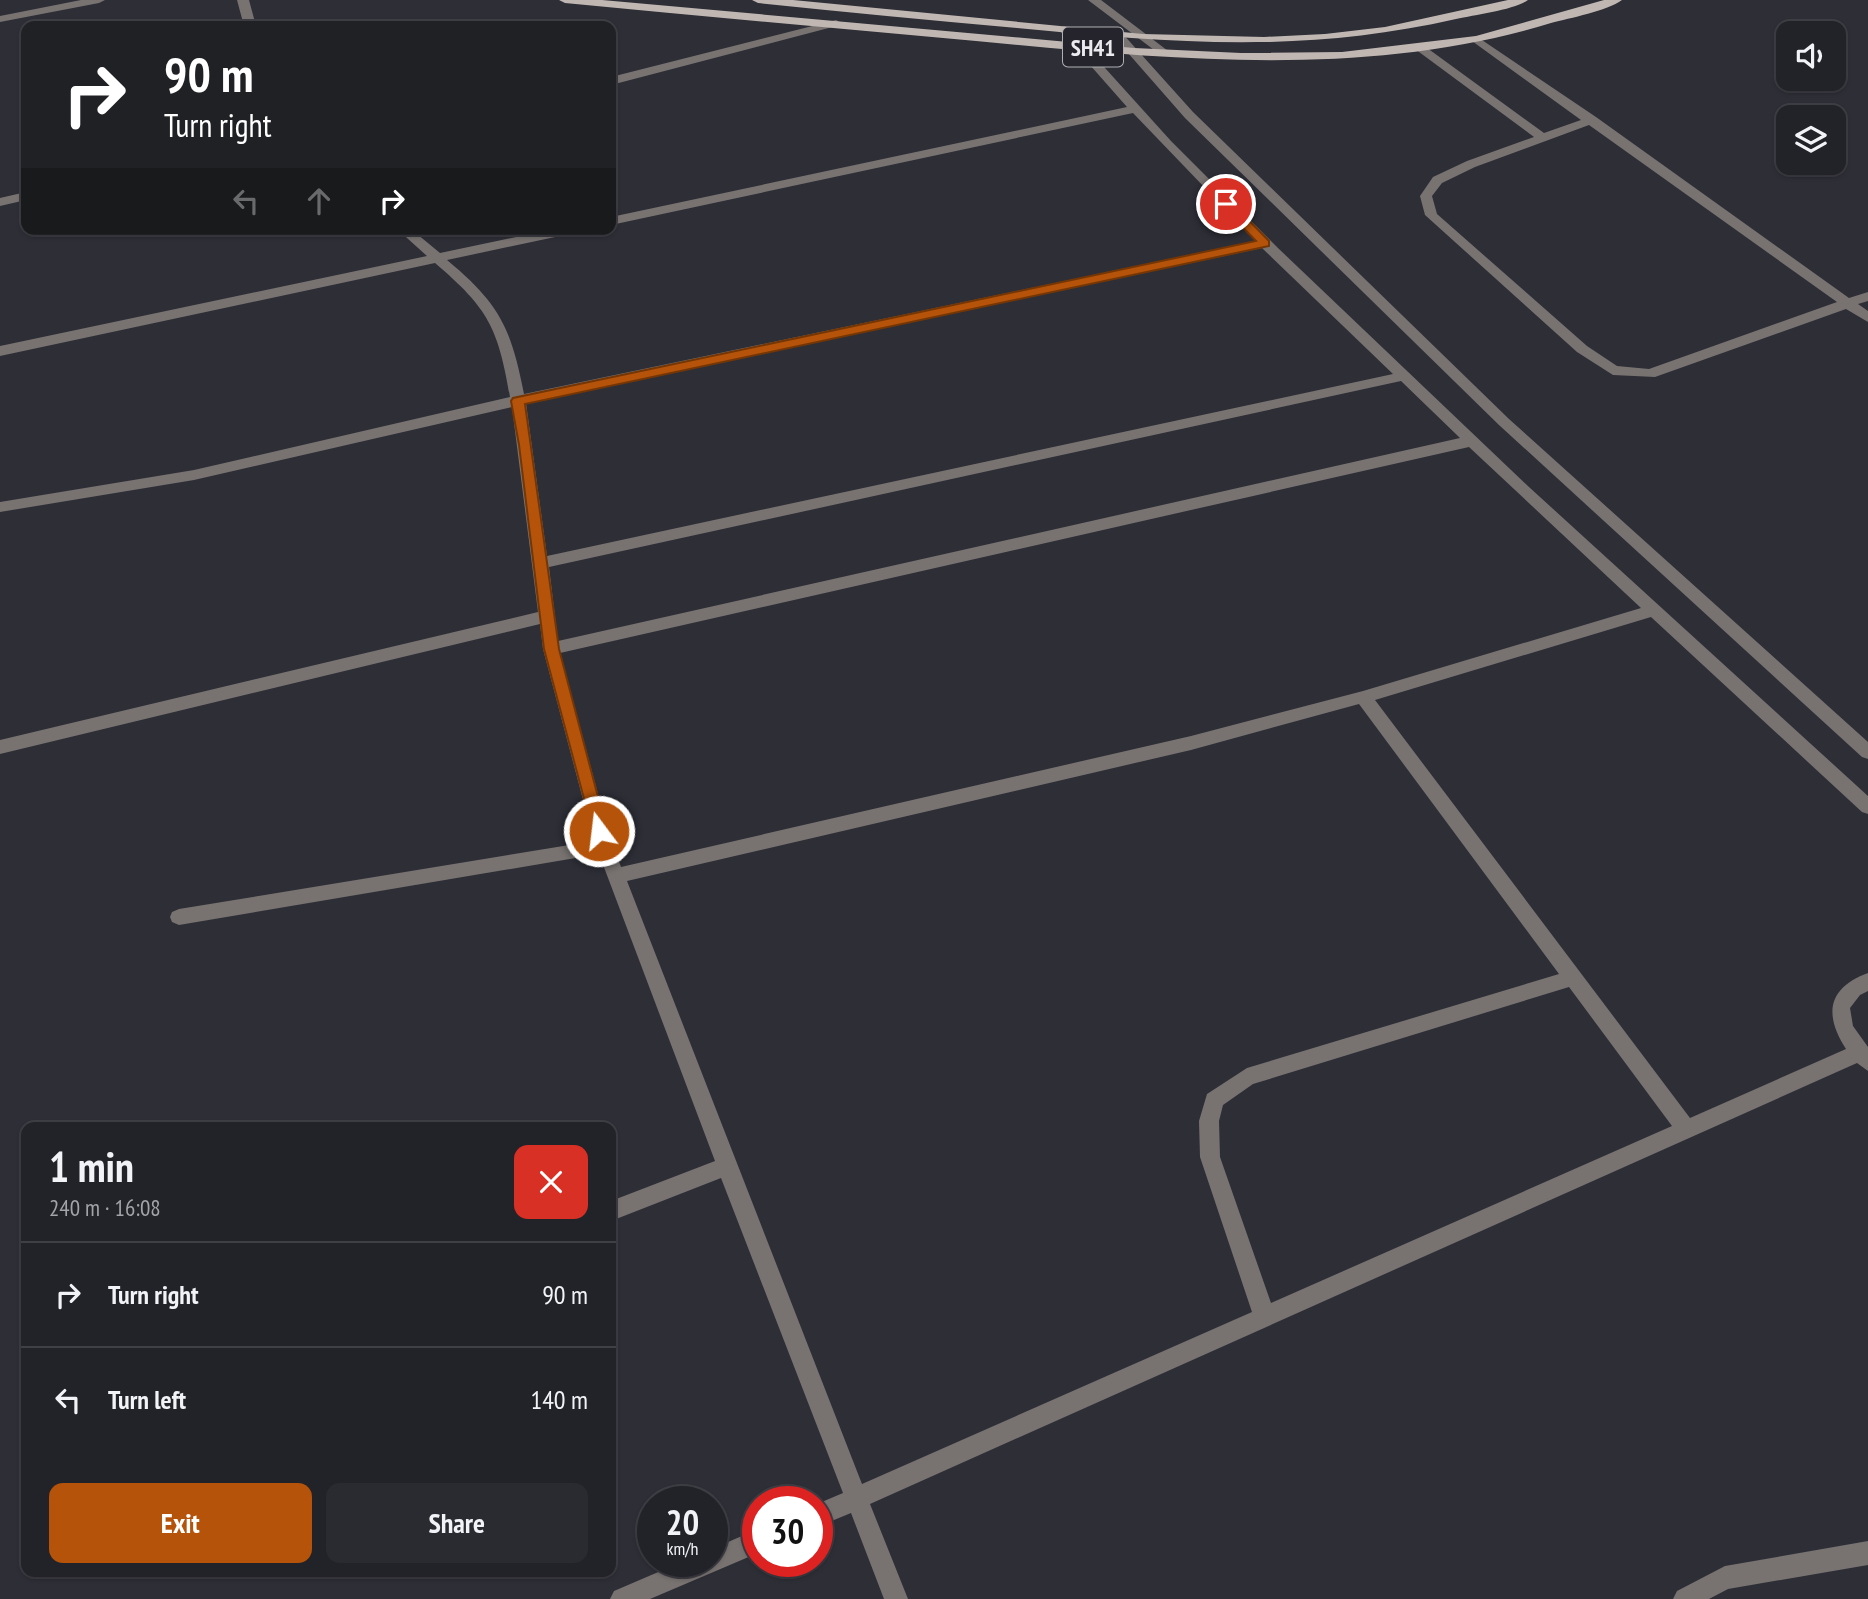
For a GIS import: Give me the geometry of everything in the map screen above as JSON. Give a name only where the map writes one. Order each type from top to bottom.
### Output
[{"type":"main road","name":"SH41","points":[[565,0],[1134,52],[1319,56],[1476,39],[1616,0]]},
{"type":"main road","name":"SH41","points":[[758,0],[1118,35],[1206,40],[1323,37],[1383,31],[1522,0]]},
{"type":"street","points":[[0,19],[99,0]]},
{"type":"street","points":[[243,0],[249,21]]},
{"type":"street","points":[[1094,0],[1166,54]]},
{"type":"street","points":[[616,80],[836,23]]},
{"type":"street","points":[[1064,29],[1136,109],[1265,243],[1471,440],[1868,807]]},
{"type":"street","points":[[1118,35],[1189,115],[1503,422],[1868,752]]},
{"type":"street","points":[[1476,39],[1868,318]]},
{"type":"street","points":[[1419,47],[1543,138]]},
{"type":"street","points":[[616,220],[1136,109]]},
{"type":"street","points":[[1592,120],[1471,164],[1437,180],[1426,196],[1431,215],[1582,349],[1613,370],[1650,374],[1868,296]]},
{"type":"street","points":[[0,202],[21,197]]},
{"type":"street","points":[[410,235],[470,286],[494,317],[508,347],[542,563],[551,649],[605,846],[896,1599]]},
{"type":"street","points":[[0,351],[546,235]]},
{"type":"street","points":[[0,507],[59,500],[170,480],[518,401],[1265,243]]},
{"type":"street","points":[[542,563],[1403,376]]},
{"type":"street","points":[[551,649],[1471,440]]},
{"type":"street","points":[[616,876],[1191,743],[1363,697],[1654,610]]},
{"type":"street","points":[[0,747],[548,616]]},
{"type":"street","points":[[1363,697],[1686,1129]]},
{"type":"street","points":[[179,916],[605,846]]},
{"type":"street","points":[[1265,1317],[1210,1157],[1209,1121],[1213,1100],[1247,1077],[1573,978]]},
{"type":"street","points":[[833,1509],[1686,1129],[1864,1057],[1840,1022],[1840,1003],[1853,988],[1868,981]]},
{"type":"street","points":[[616,1209],[727,1166]]},
{"type":"street","points":[[1685,1599],[1725,1578],[1868,1553]]},
{"type":"street","points":[[622,1599],[674,1577]]},
{"type":"route","points":[[599,831],[551,649],[542,563],[518,401],[1265,243],[1226,204]]}]
